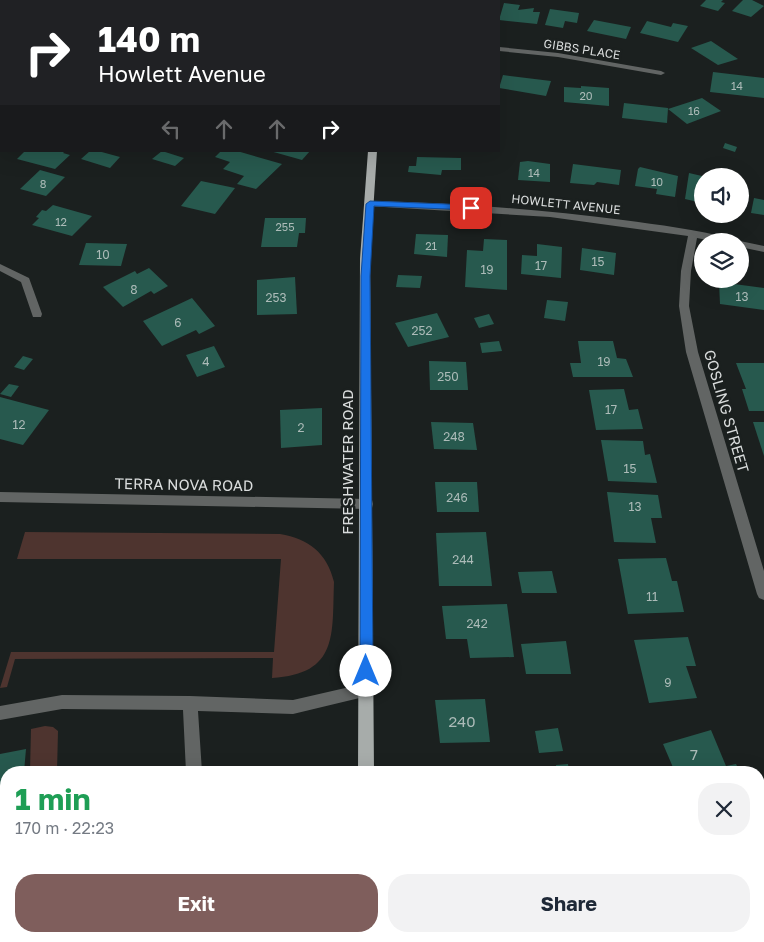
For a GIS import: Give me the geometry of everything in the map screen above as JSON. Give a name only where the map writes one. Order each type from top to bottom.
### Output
[{"type":"main road","name":"FRESHWATER ROAD","points":[[366,766],[367,504],[365,269],[373,152]]},
{"type":"street","name":"GIBBS PLACE","points":[[500,49],[558,55],[661,73]]},
{"type":"street","name":"HOWLETT AVENUE","points":[[370,204],[441,206],[531,212],[614,221],[693,234]]},
{"type":"street","name":"GOSLING STREET","points":[[693,234],[686,271],[684,306],[692,352],[764,594]]},
{"type":"street","points":[[749,246],[764,249]]},
{"type":"street","points":[[0,267],[24,280],[37,314]]},
{"type":"street","name":"TERRA NOVA ROAD","points":[[0,497],[367,504]]},
{"type":"street","points":[[0,714],[62,702],[190,703],[293,707],[366,690]]},
{"type":"street","points":[[190,703],[194,766]]},
{"type":"shaded area","points":[[25,532],[280,534],[290,536],[315,549],[327,563],[331,572],[334,582],[333,618],[327,648],[321,660],[310,669],[294,675],[272,678],[273,658],[15,659],[7,687],[0,688],[11,652],[274,652],[281,559],[17,559]]},
{"type":"shaded area","points":[[45,726],[53,727],[58,731],[57,766],[30,766],[31,729]]},
{"type":"building","points":[[706,0],[723,0],[721,2],[725,3],[718,11],[700,6]]},
{"type":"building","points":[[743,0],[752,0],[764,6],[751,17],[732,11]]},
{"type":"building","points":[[504,3],[520,5],[518,10],[534,8],[533,12],[540,12],[537,24],[500,20]]},
{"type":"building","points":[[550,9],[579,13],[577,23],[565,21],[563,28],[545,25]]},
{"type":"building","points":[[594,20],[631,27],[626,39],[587,31]]},
{"type":"building","points":[[647,21],[671,27],[673,23],[688,26],[678,42],[640,33]]},
{"type":"building","points":[[711,41],[738,59],[718,65],[691,48]]},
{"type":"building","points":[[713,72],[764,78],[764,98],[710,92]]},
{"type":"building","points":[[503,75],[551,81],[546,96],[500,88]]},
{"type":"building","points":[[581,86],[609,88],[609,106],[564,102],[564,87],[581,88]]},
{"type":"building","points":[[702,98],[721,111],[687,124],[668,109]]},
{"type":"building","points":[[624,103],[668,108],[667,123],[622,118]]},
{"type":"building","points":[[725,143],[737,147],[735,152],[723,148]]},
{"type":"building","points":[[24,152],[64,152],[70,155],[55,169],[17,159]]},
{"type":"building","points":[[89,152],[102,152],[120,157],[110,168],[81,159]]},
{"type":"building","points":[[161,152],[184,158],[175,166],[152,159]]},
{"type":"building","points":[[220,152],[240,152],[282,164],[256,189],[237,184],[244,176],[223,169],[230,162],[215,157]]},
{"type":"building","points":[[274,152],[309,152],[302,160]]},
{"type":"building","points":[[417,157],[461,158],[461,170],[442,170],[441,175],[408,172],[409,166],[416,166]]},
{"type":"building","points":[[528,161],[550,164],[550,182],[518,180],[520,162]]},
{"type":"building","points":[[573,164],[621,170],[619,185],[597,182],[594,185],[570,183]]},
{"type":"building","points":[[640,167],[678,176],[675,197],[656,194],[657,189],[635,186]]},
{"type":"building","points":[[40,170],[65,177],[46,196],[20,189]]},
{"type":"building","points":[[689,173],[694,174],[694,201],[685,199]]},
{"type":"building","points":[[201,181],[235,188],[215,214],[181,206]]},
{"type":"building","points":[[754,198],[764,200],[764,215],[751,213]]},
{"type":"building","points":[[53,205],[92,216],[72,236],[32,225],[39,218],[36,217],[42,210],[46,211]]},
{"type":"building","points":[[265,218],[306,218],[305,233],[299,233],[297,247],[261,247]]},
{"type":"building","points":[[416,234],[448,235],[447,257],[414,254]]},
{"type":"building","points":[[484,239],[507,240],[507,290],[465,287],[467,250],[483,251]]},
{"type":"building","points":[[86,243],[127,244],[121,266],[79,265]]},
{"type":"building","points":[[537,244],[562,247],[561,278],[521,274],[522,255],[537,256]]},
{"type":"building","points":[[582,248],[616,253],[614,275],[580,270]]},
{"type":"building","points":[[149,268],[168,286],[154,294],[151,291],[123,307],[103,287],[135,271],[137,274]]},
{"type":"building","points":[[398,275],[422,276],[420,288],[396,287]]},
{"type":"building","points":[[295,277],[297,314],[257,315],[257,280]]},
{"type":"building","points":[[749,286],[764,288],[764,310],[720,304],[719,288],[749,288]]},
{"type":"building","points":[[192,298],[215,326],[199,334],[196,330],[162,346],[143,321]]},
{"type":"building","points":[[547,300],[568,302],[565,321],[544,318]]},
{"type":"building","points":[[437,313],[449,337],[408,347],[395,323]]},
{"type":"building","points":[[489,314],[494,324],[479,328],[474,318]]},
{"type":"building","points":[[499,341],[502,351],[482,353],[480,343]]},
{"type":"building","points":[[578,341],[613,341],[617,358],[626,359],[633,377],[573,377],[570,363],[581,363]]},
{"type":"building","points":[[214,346],[225,367],[197,377],[186,355]]},
{"type":"building","points":[[23,356],[33,359],[24,370],[14,367]]},
{"type":"building","points":[[429,361],[466,362],[468,390],[430,390]]},
{"type":"building","points":[[736,363],[764,363],[764,411],[749,411],[742,389],[746,389]]},
{"type":"building","points":[[9,384],[19,386],[11,397],[0,394]]},
{"type":"building","points":[[624,389],[629,410],[638,409],[643,429],[596,430],[589,390]]},
{"type":"building","points":[[0,397],[49,410],[23,445],[0,439]]},
{"type":"building","points":[[322,408],[322,445],[281,448],[280,410]]},
{"type":"building","points":[[431,422],[473,423],[477,450],[434,449]]},
{"type":"building","points":[[753,422],[764,422],[764,456]]},
{"type":"building","points":[[601,440],[643,441],[645,455],[650,454],[657,483],[608,481]]},
{"type":"building","points":[[435,482],[477,482],[479,512],[437,512]]},
{"type":"building","points":[[607,492],[658,495],[662,518],[651,518],[656,543],[614,542]]},
{"type":"building","points":[[486,532],[492,586],[439,586],[436,533]]},
{"type":"building","points":[[666,558],[672,581],[677,581],[684,612],[628,614],[618,559]]},
{"type":"building","points":[[552,571],[557,593],[522,593],[518,572]]},
{"type":"building","points":[[507,604],[514,657],[470,658],[467,639],[446,639],[442,606]]},
{"type":"building","points":[[688,637],[696,666],[686,666],[697,698],[649,703],[634,640]]},
{"type":"building","points":[[566,641],[571,674],[526,674],[521,644]]},
{"type":"building","points":[[485,699],[490,742],[440,743],[435,700]]},
{"type":"building","points":[[558,728],[563,751],[539,753],[535,731]]},
{"type":"building","points":[[711,730],[726,766],[672,766],[663,744]]},
{"type":"building","points":[[26,749],[25,766],[0,766],[0,754]]},
{"type":"building","points":[[568,764],[568,766],[556,766]]},
{"type":"route","points":[[366,671],[365,259],[370,204],[471,208]]}]
